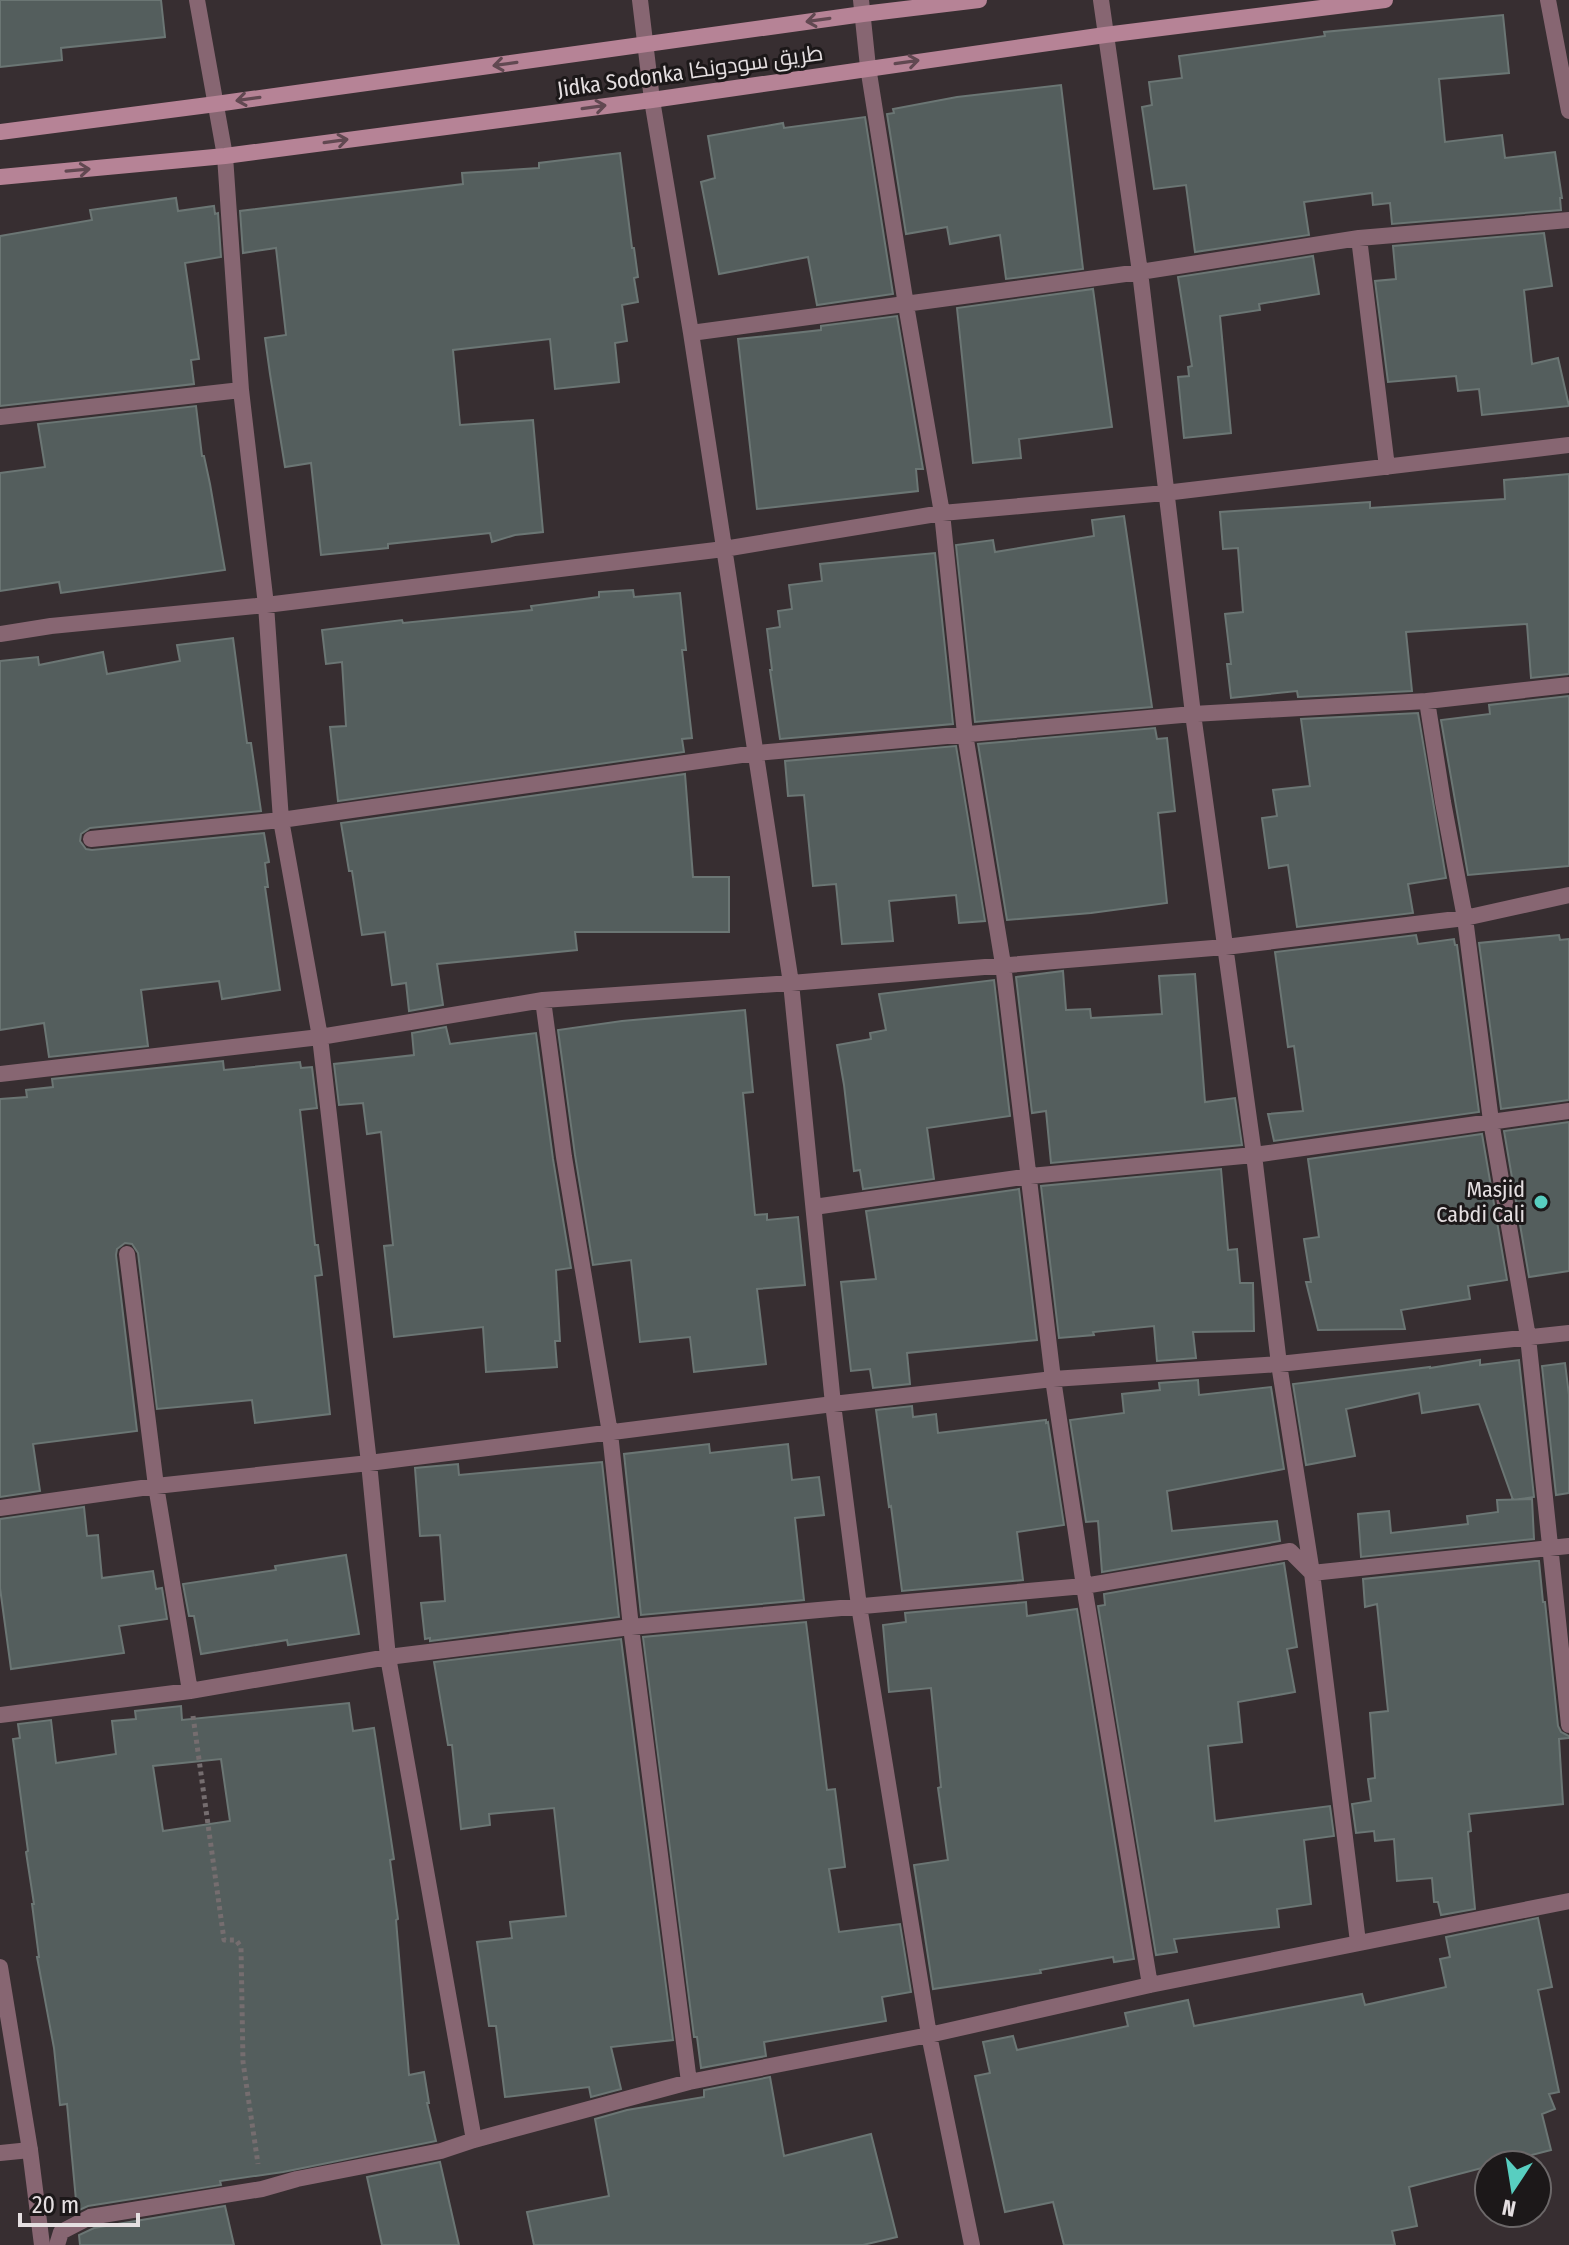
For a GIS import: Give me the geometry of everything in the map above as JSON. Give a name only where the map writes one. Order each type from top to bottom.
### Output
[{"type":"main road","name":"Jidka Sodonka طريق سودونكا","points":[[0,132],[645,45],[862,7],[979,0]]},
{"type":"main road","name":"Jidka Sodonka طريق سودونكا","points":[[0,177],[225,156],[652,100],[1105,35],[1385,0]]},
{"type":"street","points":[[197,0],[225,156],[241,390],[266,605],[281,820],[320,1037],[388,1657],[474,2140]]},
{"type":"street","points":[[640,0],[652,100],[791,983],[833,1404],[859,1606],[929,2035],[972,2245]]},
{"type":"street","points":[[1101,0],[1140,272],[1193,714],[1254,1155],[1279,1364],[1312,1573],[1358,1942]]},
{"type":"street","points":[[1548,0],[1569,111]]},
{"type":"street","points":[[862,7],[868,67],[942,513],[965,734],[1003,964],[1053,1379],[1150,1985]]},
{"type":"street","points":[[691,333],[1140,272],[1359,238],[1569,220]]},
{"type":"street","points":[[1359,238],[1387,467]]},
{"type":"street","points":[[0,417],[241,390]]},
{"type":"street","points":[[0,634],[724,549],[942,513],[1165,493],[1569,445]]},
{"type":"street","points":[[91,839],[281,820],[756,753],[1193,714],[1427,701],[1569,685]]},
{"type":"street","points":[[1427,701],[1465,918],[1491,1121],[1528,1337],[1569,1725]]},
{"type":"street","points":[[0,1074],[320,1037],[543,1000],[1225,947],[1465,918],[1569,895]]},
{"type":"street","points":[[543,1000],[564,1157],[610,1433],[631,1627],[689,2082]]},
{"type":"street","points":[[814,1207],[1030,1176],[1254,1155],[1569,1111]]},
{"type":"street","points":[[127,1254],[156,1486],[190,1691]]},
{"type":"street","points":[[0,1508],[156,1486],[1053,1379],[1279,1364],[1569,1333]]},
{"type":"street","points":[[1312,1573],[1569,1546]]},
{"type":"street","points":[[0,1715],[190,1691],[388,1657],[631,1627],[1084,1586],[1290,1551],[1312,1573]]},
{"type":"street","points":[[57,2245],[61,2232],[90,2217],[262,2189],[297,2179],[441,2151],[689,2082],[1569,1901]]},
{"type":"street","points":[[0,1967],[42,2245]]},
{"type":"street","points":[[0,2153],[30,2150]]},
{"type":"path","points":[[190,1691],[224,1940],[236,1940],[241,1947],[243,2062],[262,2189]]},
{"type":"building","points":[[0,0],[161,0],[165,37],[61,48],[62,60],[0,67]]},
{"type":"building","points":[[1503,15],[1509,73],[1439,79],[1445,142],[1502,135],[1505,158],[1555,152],[1561,210],[1392,224],[1390,203],[1373,205],[1372,193],[1304,202],[1309,235],[1195,252],[1186,185],[1154,189],[1142,107],[1152,105],[1149,82],[1182,78],[1179,56],[1325,36],[1324,32]]},
{"type":"building","points":[[1061,85],[1083,269],[1006,279],[1000,235],[950,244],[947,227],[906,234],[887,114],[894,113],[893,109],[957,97]]},
{"type":"building","points":[[865,117],[893,294],[817,305],[808,257],[719,274],[701,182],[715,178],[708,136],[783,123],[784,128]]},
{"type":"building","points":[[620,153],[638,277],[634,278],[638,302],[622,305],[627,341],[615,343],[619,382],[555,389],[550,339],[453,350],[460,425],[533,420],[543,532],[515,535],[492,542],[490,533],[321,555],[311,463],[285,467],[270,374],[265,338],[286,335],[276,248],[243,253],[240,211],[463,184],[462,173],[539,168],[539,163]]},
{"type":"building","points":[[176,198],[178,211],[214,206],[215,214],[218,213],[221,257],[185,263],[199,359],[191,360],[194,384],[0,406],[0,236],[92,220],[90,210]]},
{"type":"building","points":[[1544,233],[1552,286],[1524,290],[1532,364],[1558,358],[1569,406],[1482,415],[1479,389],[1458,391],[1456,376],[1388,382],[1375,281],[1396,279],[1393,246]]},
{"type":"building","points":[[1313,256],[1319,294],[1259,304],[1260,310],[1220,316],[1231,433],[1184,438],[1178,377],[1189,376],[1188,367],[1192,366],[1178,277]]},
{"type":"building","points":[[1093,289],[1112,427],[1019,439],[1021,458],[973,463],[957,308]]},
{"type":"building","points":[[897,316],[923,469],[916,469],[918,491],[757,509],[738,339],[821,330],[821,326]]},
{"type":"building","points":[[196,406],[202,456],[225,570],[61,593],[59,582],[0,591],[0,473],[45,467],[38,424]]},
{"type":"building","points":[[1569,474],[1569,674],[1531,678],[1527,624],[1406,632],[1412,691],[1298,697],[1297,691],[1231,698],[1227,664],[1231,664],[1225,614],[1243,612],[1238,548],[1223,549],[1220,512],[1370,502],[1370,508],[1505,499],[1504,480]]},
{"type":"building","points":[[1124,516],[1152,707],[975,722],[956,545],[993,540],[995,552],[1094,536],[1092,520]]},
{"type":"building","points":[[935,553],[953,724],[780,739],[767,629],[780,627],[778,611],[792,609],[789,585],[822,581],[820,564]]},
{"type":"building","points":[[633,590],[634,597],[680,593],[686,650],[682,650],[692,738],[682,739],[684,752],[338,801],[330,727],[346,726],[342,662],[326,664],[322,630],[532,610],[531,606],[599,597],[599,592]]},
{"type":"building","points":[[233,638],[247,743],[251,743],[261,811],[90,828],[81,834],[80,841],[86,849],[92,850],[264,833],[269,862],[265,863],[268,887],[265,887],[280,990],[222,999],[219,981],[141,990],[148,1046],[49,1057],[44,1023],[0,1030],[0,661],[38,657],[39,665],[103,652],[107,674],[180,661],[177,645]]},
{"type":"building","points":[[1569,696],[1569,866],[1468,875],[1441,720],[1490,714],[1489,705]]},
{"type":"building","points":[[1418,713],[1446,878],[1408,884],[1413,913],[1297,927],[1288,865],[1269,868],[1262,818],[1277,816],[1273,790],[1310,786],[1301,719]]},
{"type":"building","points":[[1155,728],[1157,739],[1167,738],[1175,811],[1158,813],[1167,903],[1007,920],[978,744]]},
{"type":"building","points":[[956,746],[985,921],[959,923],[956,895],[889,901],[893,941],[842,944],[836,884],[813,886],[804,795],[788,796],[785,761]]},
{"type":"building","points":[[685,774],[693,877],[729,877],[729,932],[575,932],[577,950],[437,964],[443,1005],[409,1011],[406,983],[392,985],[385,932],[362,935],[341,823]]},
{"type":"building","points":[[1416,935],[1418,944],[1454,939],[1457,945],[1479,1112],[1274,1141],[1268,1114],[1303,1111],[1294,1046],[1288,1047],[1275,952]]},
{"type":"building","points":[[1559,935],[1560,940],[1569,939],[1569,1100],[1501,1109],[1479,943]]},
{"type":"building","points":[[1063,971],[1066,1010],[1090,1009],[1091,1018],[1162,1014],[1159,976],[1195,974],[1205,1102],[1235,1098],[1242,1145],[1051,1163],[1046,1111],[1032,1113],[1016,977]]},
{"type":"building","points":[[994,980],[1010,1116],[927,1128],[934,1179],[863,1189],[860,1170],[854,1171],[837,1045],[871,1039],[870,1033],[886,1030],[879,994]]},
{"type":"building","points":[[745,1010],[753,1092],[743,1093],[755,1215],[767,1214],[767,1220],[798,1217],[805,1285],[757,1289],[766,1364],[694,1372],[690,1337],[640,1342],[631,1260],[593,1265],[558,1030]]},
{"type":"building","points":[[446,1027],[450,1044],[536,1033],[571,1268],[556,1270],[560,1341],[555,1341],[557,1367],[486,1372],[483,1327],[394,1337],[384,1246],[393,1245],[381,1132],[367,1134],[363,1103],[339,1105],[334,1064],[414,1055],[412,1033]]},
{"type":"building","points":[[223,1061],[224,1070],[300,1062],[301,1068],[312,1067],[317,1108],[300,1110],[315,1245],[318,1245],[322,1275],[315,1276],[330,1414],[255,1423],[252,1400],[157,1409],[138,1253],[132,1244],[125,1243],[117,1249],[116,1255],[137,1431],[33,1444],[40,1491],[0,1497],[0,1099],[27,1097],[26,1090],[53,1087],[52,1079]]},
{"type":"building","name":"Masjid Cabdi Cali","points":[[1569,1122],[1569,1271],[1529,1277],[1504,1131]]},
{"type":"building","points":[[1482,1134],[1507,1280],[1468,1286],[1470,1299],[1401,1310],[1405,1329],[1318,1330],[1306,1282],[1311,1282],[1304,1239],[1319,1237],[1308,1159]]},
{"type":"building","points":[[1221,1169],[1228,1250],[1237,1249],[1240,1283],[1253,1283],[1254,1331],[1193,1332],[1196,1358],[1157,1361],[1154,1326],[1059,1338],[1041,1186]]},
{"type":"building","points":[[1019,1189],[1037,1340],[907,1353],[910,1384],[873,1388],[870,1369],[851,1371],[841,1282],[876,1279],[866,1211]]},
{"type":"building","points":[[1480,1360],[1480,1365],[1519,1360],[1534,1497],[1513,1500],[1479,1404],[1422,1413],[1419,1393],[1346,1409],[1355,1456],[1306,1465],[1293,1384]]},
{"type":"building","points":[[1565,1363],[1569,1395],[1569,1493],[1556,1495],[1542,1366]]},
{"type":"building","points":[[1198,1380],[1199,1395],[1271,1387],[1284,1469],[1167,1491],[1172,1531],[1277,1521],[1280,1541],[1102,1572],[1098,1521],[1086,1522],[1070,1420],[1124,1413],[1122,1394],[1160,1390],[1159,1383]]},
{"type":"building","points":[[912,1406],[913,1417],[936,1414],[938,1433],[1048,1422],[1064,1525],[1017,1532],[1023,1580],[902,1591],[876,1410]]},
{"type":"building","points":[[709,1444],[710,1453],[788,1444],[792,1480],[819,1477],[824,1515],[795,1518],[804,1600],[641,1615],[624,1454]]},
{"type":"building","points":[[602,1462],[619,1617],[430,1641],[430,1638],[425,1639],[421,1603],[445,1601],[440,1535],[420,1536],[415,1468],[458,1464],[459,1475]]},
{"type":"building","points":[[1532,1499],[1534,1539],[1361,1557],[1358,1514],[1389,1511],[1391,1533],[1468,1524],[1467,1516],[1498,1512],[1497,1500]]},
{"type":"building","points":[[84,1507],[87,1536],[98,1535],[102,1578],[153,1571],[156,1589],[162,1588],[167,1619],[119,1626],[124,1653],[11,1669],[0,1588],[0,1519]]},
{"type":"building","points":[[346,1555],[359,1634],[288,1645],[287,1640],[201,1654],[194,1616],[189,1616],[183,1584],[276,1570],[275,1566]]},
{"type":"building","points":[[1539,1561],[1558,1726],[1561,1732],[1569,1736],[1559,1739],[1563,1804],[1469,1814],[1475,1909],[1441,1915],[1438,1902],[1434,1902],[1432,1878],[1397,1881],[1394,1839],[1375,1841],[1374,1831],[1356,1833],[1352,1804],[1371,1801],[1368,1779],[1375,1778],[1370,1713],[1388,1711],[1377,1604],[1365,1607],[1363,1579]]},
{"type":"building","points":[[1284,1563],[1297,1647],[1287,1649],[1295,1692],[1238,1702],[1242,1742],[1208,1746],[1215,1821],[1330,1806],[1334,1836],[1304,1840],[1311,1904],[1277,1909],[1279,1927],[1174,1939],[1177,1952],[1156,1955],[1098,1606],[1105,1605],[1104,1594]]},
{"type":"building","points":[[1026,1602],[1027,1616],[1077,1609],[1134,1959],[1114,1962],[1113,1957],[1040,1970],[1041,1973],[933,1989],[914,1865],[948,1860],[938,1788],[941,1787],[931,1688],[889,1692],[883,1625],[906,1622],[905,1613]]},
{"type":"building","points":[[806,1622],[827,1790],[835,1789],[845,1867],[829,1869],[839,1932],[900,1924],[911,1992],[882,1997],[886,2021],[764,2042],[766,2056],[701,2068],[697,2037],[694,2037],[643,1637]]},
{"type":"building","points":[[621,1639],[673,2040],[611,2047],[621,2089],[591,2097],[589,2087],[505,2097],[496,2026],[489,2026],[477,1942],[512,1938],[510,1922],[566,1916],[554,1808],[489,1814],[490,1825],[461,1829],[452,1745],[448,1745],[434,1662]]},
{"type":"building","points":[[349,1703],[353,1731],[374,1728],[394,1859],[390,1860],[398,1919],[409,2075],[424,2072],[436,2141],[283,2172],[220,2181],[221,2185],[88,2206],[77,2211],[67,2104],[60,2105],[54,2048],[37,1957],[34,1904],[13,1739],[20,1738],[18,1724],[51,1720],[56,1763],[116,1754],[112,1721],[136,1719],[135,1711],[181,1706],[182,1720]],"holes":[[[221,1759],[230,1821],[163,1831],[153,1766]]]},
{"type":"building","points":[[1538,1918],[1552,1987],[1538,1990],[1559,2092],[1549,2094],[1555,2109],[1542,2114],[1551,2149],[1473,2149],[1473,2170],[1409,2187],[1417,2226],[1392,2231],[1395,2245],[1064,2245],[1053,2202],[1005,2212],[975,2076],[990,2073],[983,2042],[1013,2036],[1017,2050],[1128,2026],[1125,2013],[1188,2000],[1194,2026],[1362,1994],[1365,2005],[1446,1987],[1440,1959],[1450,1957],[1446,1937]]},
{"type":"building","points":[[770,2077],[784,2156],[871,2134],[897,2237],[863,2245],[534,2245],[527,2212],[609,2196],[595,2119],[627,2110],[704,2097],[704,2090]]},
{"type":"building","points":[[440,2162],[459,2245],[382,2245],[367,2177]]},
{"type":"building","points":[[225,2206],[234,2245],[80,2245],[79,2235],[94,2228]]},
{"type":"place","name":"Masjid Cabdi Cali","points":[[1541,1202]]}]
